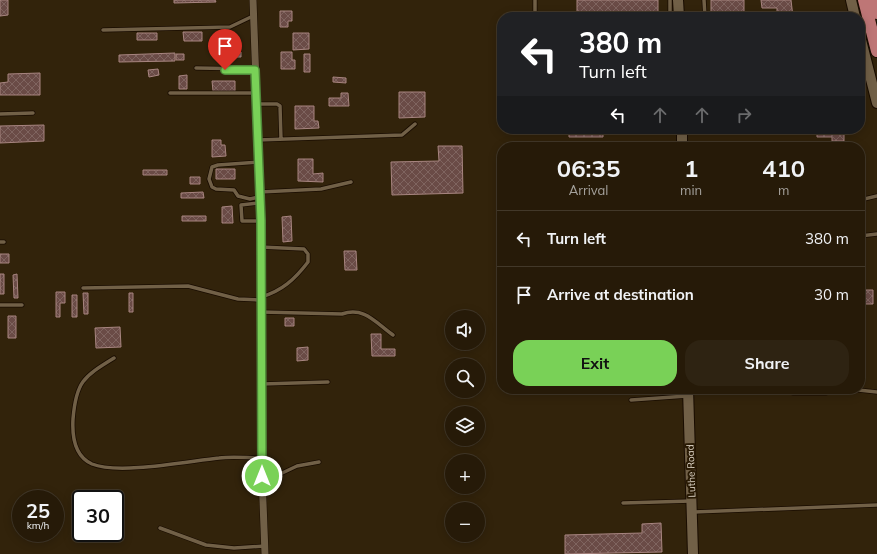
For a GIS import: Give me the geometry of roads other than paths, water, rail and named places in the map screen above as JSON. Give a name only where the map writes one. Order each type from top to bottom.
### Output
[{"type":"highway","points":[[864,0],[877,51]]},
{"type":"highway","points":[[874,0],[877,13]]},
{"type":"street","points":[[253,0],[261,221],[262,476],[265,550]]},
{"type":"street","points":[[678,0],[679,12]]},
{"type":"street","points":[[851,0],[854,12]]},
{"type":"street","points":[[865,56],[877,103]]},
{"type":"street","name":"Luthe Road","points":[[689,394],[694,554]]},
{"type":"lane","points":[[535,0],[535,12]]},
{"type":"lane","points":[[670,0],[670,12]]},
{"type":"lane","points":[[704,0],[705,12]]},
{"type":"lane","points":[[103,30],[230,27],[253,16]]},
{"type":"lane","points":[[196,68],[255,70]]},
{"type":"lane","points":[[865,77],[870,75]]},
{"type":"lane","points":[[170,93],[256,93]]},
{"type":"lane","points":[[256,104],[277,104],[280,106],[282,139]]},
{"type":"lane","points":[[0,114],[33,113]]},
{"type":"lane","points":[[258,140],[402,135],[415,124]]},
{"type":"lane","points":[[258,162],[218,165],[212,167],[209,179],[212,187],[216,189],[234,190],[238,196],[250,199],[321,189],[351,182]]},
{"type":"lane","points":[[865,199],[877,196]]},
{"type":"lane","points":[[259,197],[241,205],[242,221],[261,221]]},
{"type":"lane","points":[[865,235],[877,234]]},
{"type":"lane","points":[[83,288],[188,286],[238,299],[261,299],[280,291],[299,274],[308,262],[308,254],[304,250],[261,247]]},
{"type":"lane","points":[[0,305],[22,305]]},
{"type":"lane","points":[[262,312],[342,314],[350,311],[358,311],[366,314],[393,335]]},
{"type":"lane","points":[[114,358],[92,372],[81,382],[75,399],[73,432],[75,445],[81,455],[92,464],[110,468],[178,464],[221,458],[262,458]]},
{"type":"lane","points":[[262,384],[328,382]]},
{"type":"lane","points":[[865,391],[877,392]]},
{"type":"lane","points":[[631,400],[670,394]]},
{"type":"lane","points":[[262,476],[278,475],[297,466],[319,462]]},
{"type":"lane","points":[[624,504],[692,501]]},
{"type":"lane","points":[[693,512],[877,505]]},
{"type":"lane","points":[[160,528],[206,545],[265,550]]}]
